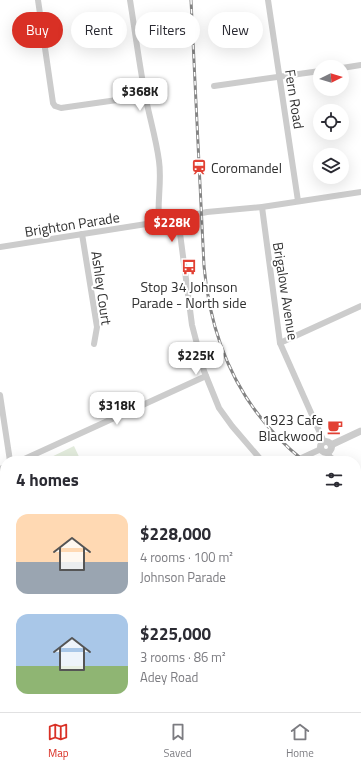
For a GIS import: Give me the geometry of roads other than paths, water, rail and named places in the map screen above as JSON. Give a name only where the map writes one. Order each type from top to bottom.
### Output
[{"type":"street","points":[[38,0],[53,103],[55,106],[61,108],[145,96]]},
{"type":"street","points":[[130,0],[145,96],[152,122],[159,162],[159,222]]},
{"type":"street","name":"Fern Road","points":[[268,0],[298,201]]},
{"type":"street","points":[[349,67],[361,65]]},
{"type":"street","points":[[214,86],[313,72]]},
{"type":"street","name":"Brighton Parade","points":[[0,247],[159,222],[207,212],[262,207],[361,192]]},
{"type":"street","name":"Brigalow Avenue","points":[[262,207],[280,343],[330,456]]},
{"type":"street","points":[[178,218],[192,325],[206,376],[219,408],[258,456]]},
{"type":"street","name":"Ashley Court","points":[[82,234],[96,327],[94,344]]},
{"type":"street","points":[[280,343],[361,306]]},
{"type":"street","points":[[31,456],[206,376]]},
{"type":"street","points":[[0,395],[9,456]]},
{"type":"street","points":[[307,456],[361,431]]},
{"type":"railway","points":[[191,0],[204,266],[214,322],[222,349],[233,374],[247,398],[263,421],[282,442],[298,456]]},
{"type":"place","name":"Coromandel","points":[[199,167]]},
{"type":"place","name":"Stop 34 Johnson Parade - North side","points":[[189,267]]},
{"type":"place","name":"1923 Cafe Blackwood","points":[[335,427]]}]
